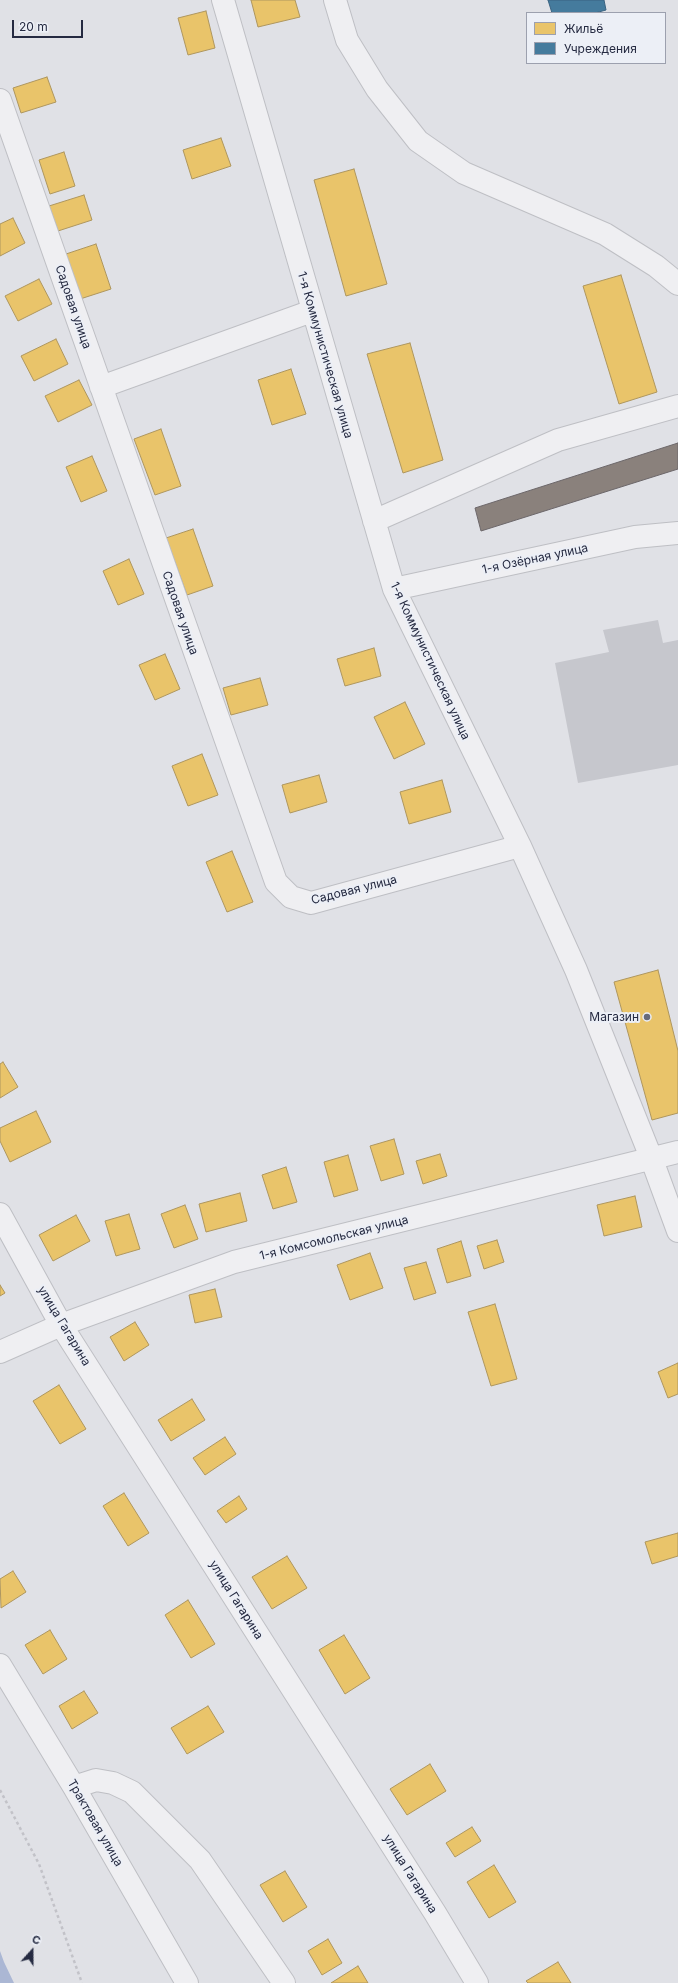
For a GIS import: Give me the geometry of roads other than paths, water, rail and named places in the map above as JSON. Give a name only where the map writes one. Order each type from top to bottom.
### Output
[{"type":"street","name":"1-я Коммунистическая улица","points":[[222,0],[394,589],[520,846],[576,970],[652,1160],[678,1231]]},
{"type":"street","points":[[335,0],[347,40],[377,89],[418,141],[464,173],[605,234],[656,266],[678,284]]},
{"type":"street","name":"Садовая улица","points":[[0,100],[276,882],[291,897],[311,903],[520,846]]},
{"type":"street","points":[[101,387],[312,311]]},
{"type":"street","points":[[374,521],[558,440],[678,406]]},
{"type":"street","name":"1-я Озёрная улица","points":[[394,589],[634,537],[678,534]]},
{"type":"street","name":"1-я Комсомольская улица","points":[[0,1352],[61,1325],[234,1262],[652,1160],[678,1152]]},
{"type":"street","name":"улица Гагарина","points":[[0,1214],[61,1325],[435,1914],[477,1983]]},
{"type":"street","name":"Трактовая улица","points":[[0,1665],[74,1787],[187,1983]]},
{"type":"street","points":[[74,1787],[96,1780],[113,1783],[132,1792],[200,1860],[284,1983]]},
{"type":"water","points":[[0,1951],[4,1962],[14,1983],[0,1983]]},
{"type":"place","name":"Магазин","points":[[647,1017]]}]
